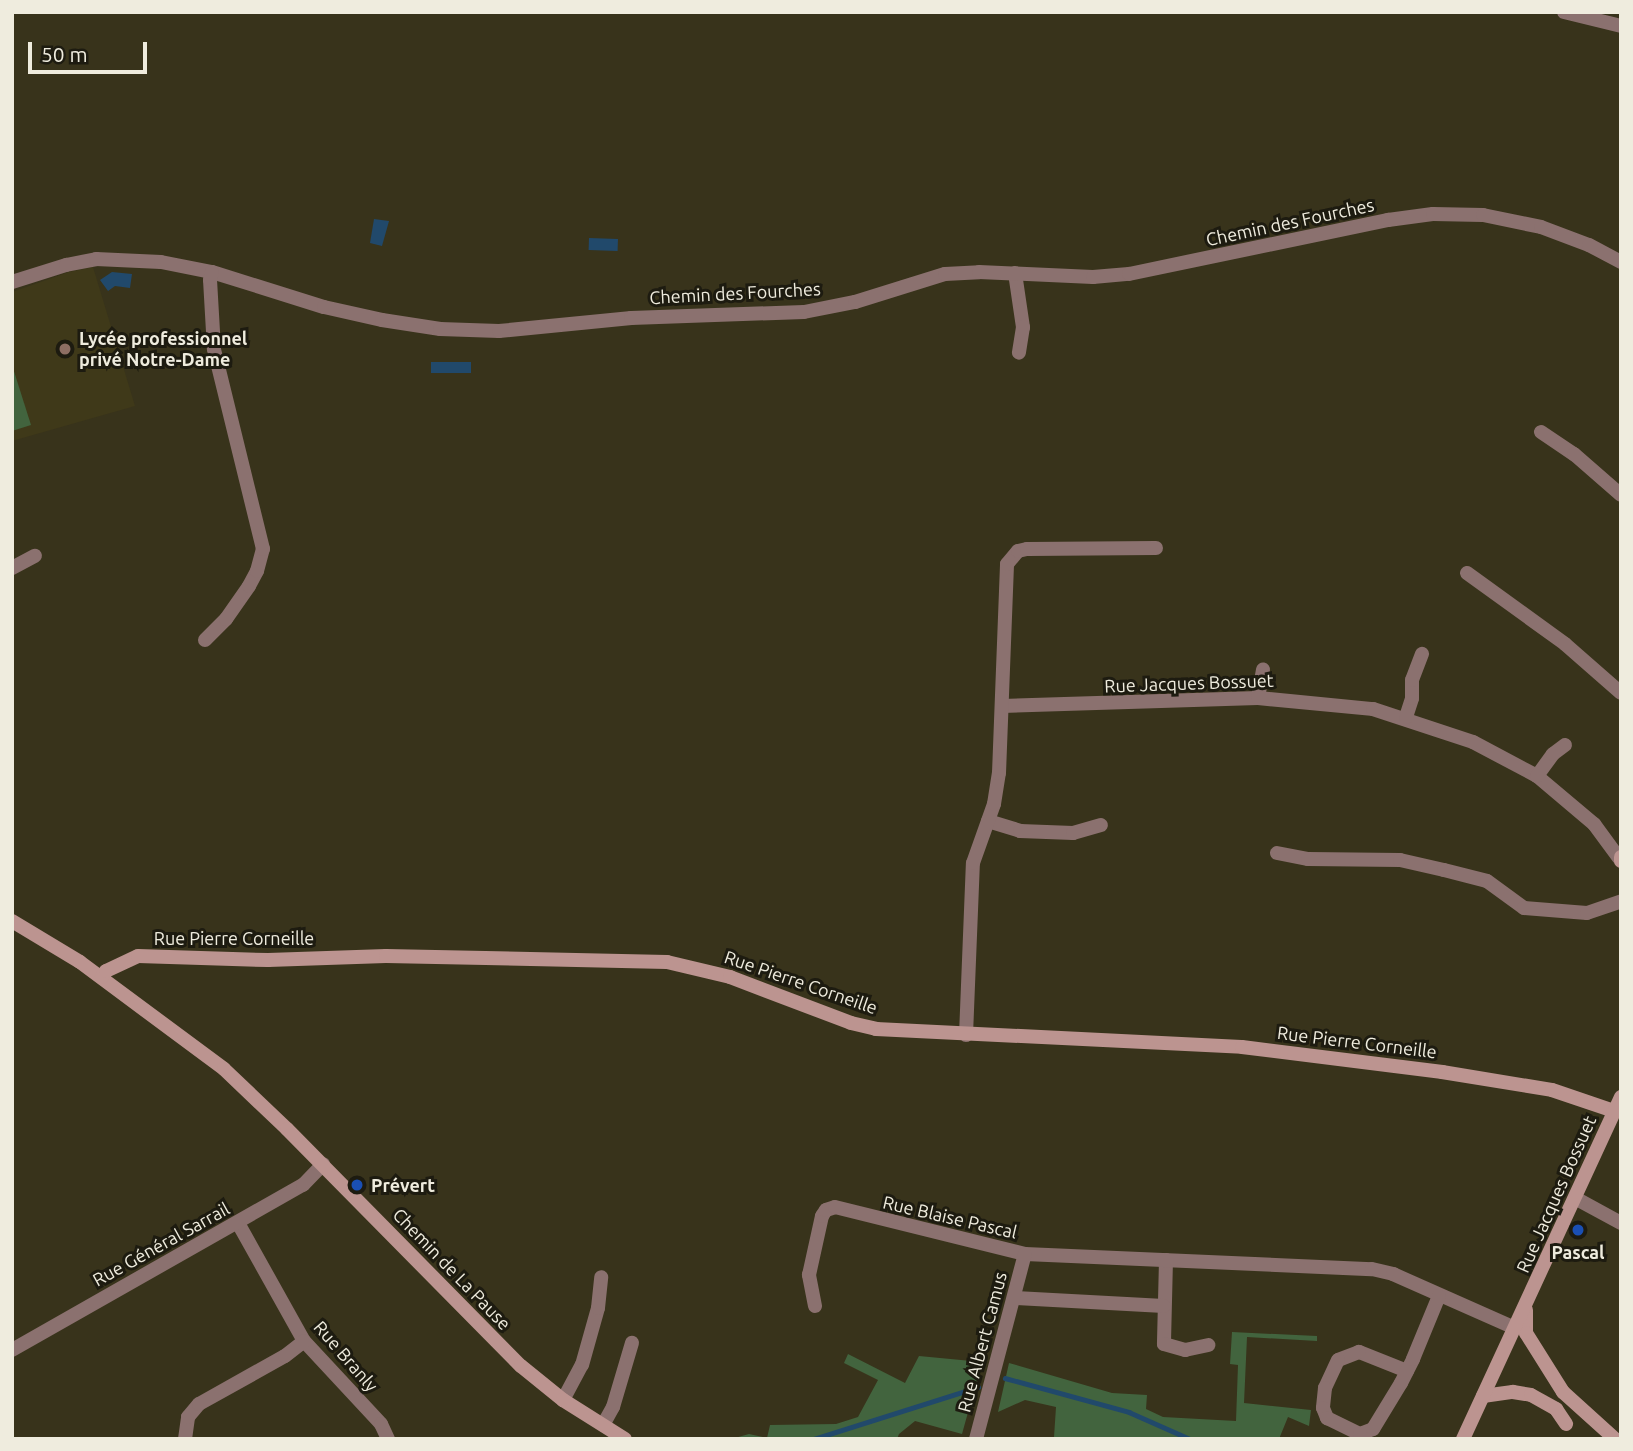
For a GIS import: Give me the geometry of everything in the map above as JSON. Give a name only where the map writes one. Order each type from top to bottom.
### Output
[{"type":"street","points":[[1564,12],[1621,26]]},
{"type":"street","name":"Chemin des Fourches","points":[[12,282],[74,263],[111,258],[161,262],[212,272],[324,307],[393,321],[469,331],[531,329],[631,318],[804,312],[855,302],[934,276],[1015,273],[1093,277],[1129,274],[1388,220],[1458,214],[1494,217],[1541,227],[1621,262]]},
{"type":"street","points":[[205,639],[226,619],[249,586],[257,571],[263,549],[214,349],[210,280],[212,272]]},
{"type":"street","points":[[1015,273],[1023,327],[1019,353]]},
{"type":"street","points":[[1541,432],[1574,454],[1621,495]]},
{"type":"street","points":[[966,1035],[973,863],[988,821],[999,773],[1005,572],[1012,557],[1027,549],[1156,548]]},
{"type":"street","points":[[12,568],[35,556]]},
{"type":"street","points":[[1467,573],[1617,684]]},
{"type":"street","points":[[1406,718],[1412,698],[1412,680],[1422,654]]},
{"type":"street","points":[[1258,698],[1263,669]]},
{"type":"street","name":"Rue Jacques Bossuet","points":[[1002,706],[1258,698],[1342,704],[1406,718],[1473,742],[1537,776],[1588,818],[1620,858]]},
{"type":"street","points":[[1537,776],[1553,754],[1565,745]]},
{"type":"street","points":[[988,821],[1020,831],[1073,833],[1101,825]]},
{"type":"street","points":[[1278,853],[1308,859],[1400,860],[1487,881],[1524,908],[1587,913],[1621,901]]},
{"type":"street","name":"Chemin de La Pause","points":[[14,926],[57,946],[224,1069],[323,1164],[528,1373],[563,1400],[625,1439]]},
{"type":"street","name":"Rue Pierre Corneille","points":[[102,977],[106,971],[138,956],[268,960],[386,956],[667,962],[730,977],[876,1029],[1242,1047],[1552,1090],[1614,1111]]},
{"type":"street","name":"Rue Jacques Bossuet","points":[[1466,1437],[1483,1396],[1521,1330],[1526,1307],[1621,1097]]},
{"type":"street","name":"Rue Général Sarrail","points":[[12,1350],[303,1185],[323,1164]]},
{"type":"street","points":[[1575,1198],[1621,1223]]},
{"type":"street","name":"Rue Blaise Pascal","points":[[815,1306],[809,1275],[822,1216],[831,1207],[1025,1254],[1372,1269],[1393,1274],[1521,1330]]},
{"type":"street","name":"Rue Branly","points":[[238,1223],[304,1341],[381,1424],[388,1439]]},
{"type":"street","name":"Rue Albert Camus","points":[[976,1439],[1025,1254]]},
{"type":"street","points":[[1166,1260],[1164,1344],[1185,1350],[1208,1345]]},
{"type":"street","points":[[563,1400],[582,1365],[598,1308],[601,1277]]},
{"type":"street","points":[[1407,1371],[1359,1352],[1347,1355],[1333,1368],[1325,1388],[1324,1414],[1330,1420],[1360,1434],[1369,1433],[1407,1371],[1439,1296]]},
{"type":"street","points":[[1015,1298],[1164,1306]]},
{"type":"street","points":[[1521,1330],[1563,1392],[1615,1439]]},
{"type":"street","points":[[185,1439],[188,1417],[199,1404],[285,1356],[304,1341]]},
{"type":"street","points":[[603,1425],[613,1407],[632,1343]]},
{"type":"street","points":[[1563,1392],[1567,1431]]},
{"type":"street","points":[[1483,1396],[1522,1393],[1583,1412]]},
{"type":"street","points":[[1548,1403],[1567,1431]]},
{"type":"shaded area","name":"Lycée professionnel privé Notre-Dame","points":[[93,267],[135,406],[12,441],[12,292],[69,272]]},
{"type":"green space","points":[[12,365],[31,425],[12,431]]},
{"type":"green space","points":[[1232,1332],[1317,1336],[1317,1341],[1247,1337],[1244,1403],[1311,1410],[1309,1426],[1288,1417],[1279,1439],[1069,1439],[1054,1437],[1056,1407],[1025,1400],[998,1412],[1009,1363],[1112,1393],[1147,1395],[1146,1409],[1163,1417],[1236,1421],[1238,1365],[1230,1364]]},
{"type":"green space","points":[[848,1354],[905,1383],[919,1356],[982,1362],[962,1434],[915,1421],[899,1434],[897,1439],[731,1439],[749,1434],[767,1438],[770,1425],[836,1424],[858,1417],[878,1380],[844,1363]]},
{"type":"water","points":[[374,219],[389,221],[382,246],[370,243]]},
{"type":"water","points":[[589,238],[618,239],[618,251],[589,250]]},
{"type":"water","points":[[112,272],[132,274],[130,288],[115,286],[108,291],[100,280]]},
{"type":"water","points":[[431,362],[471,362],[471,373],[431,373]]},
{"type":"waterway","points":[[1005,1378],[1129,1412],[1190,1439]]},
{"type":"waterway","points":[[814,1439],[978,1387]]},
{"type":"place","name":"Lycée professionnel privé Notre-Dame","points":[[65,349]]},
{"type":"place","name":"Prévert","points":[[357,1185]]},
{"type":"place","name":"Pascal","points":[[1578,1230]]}]
